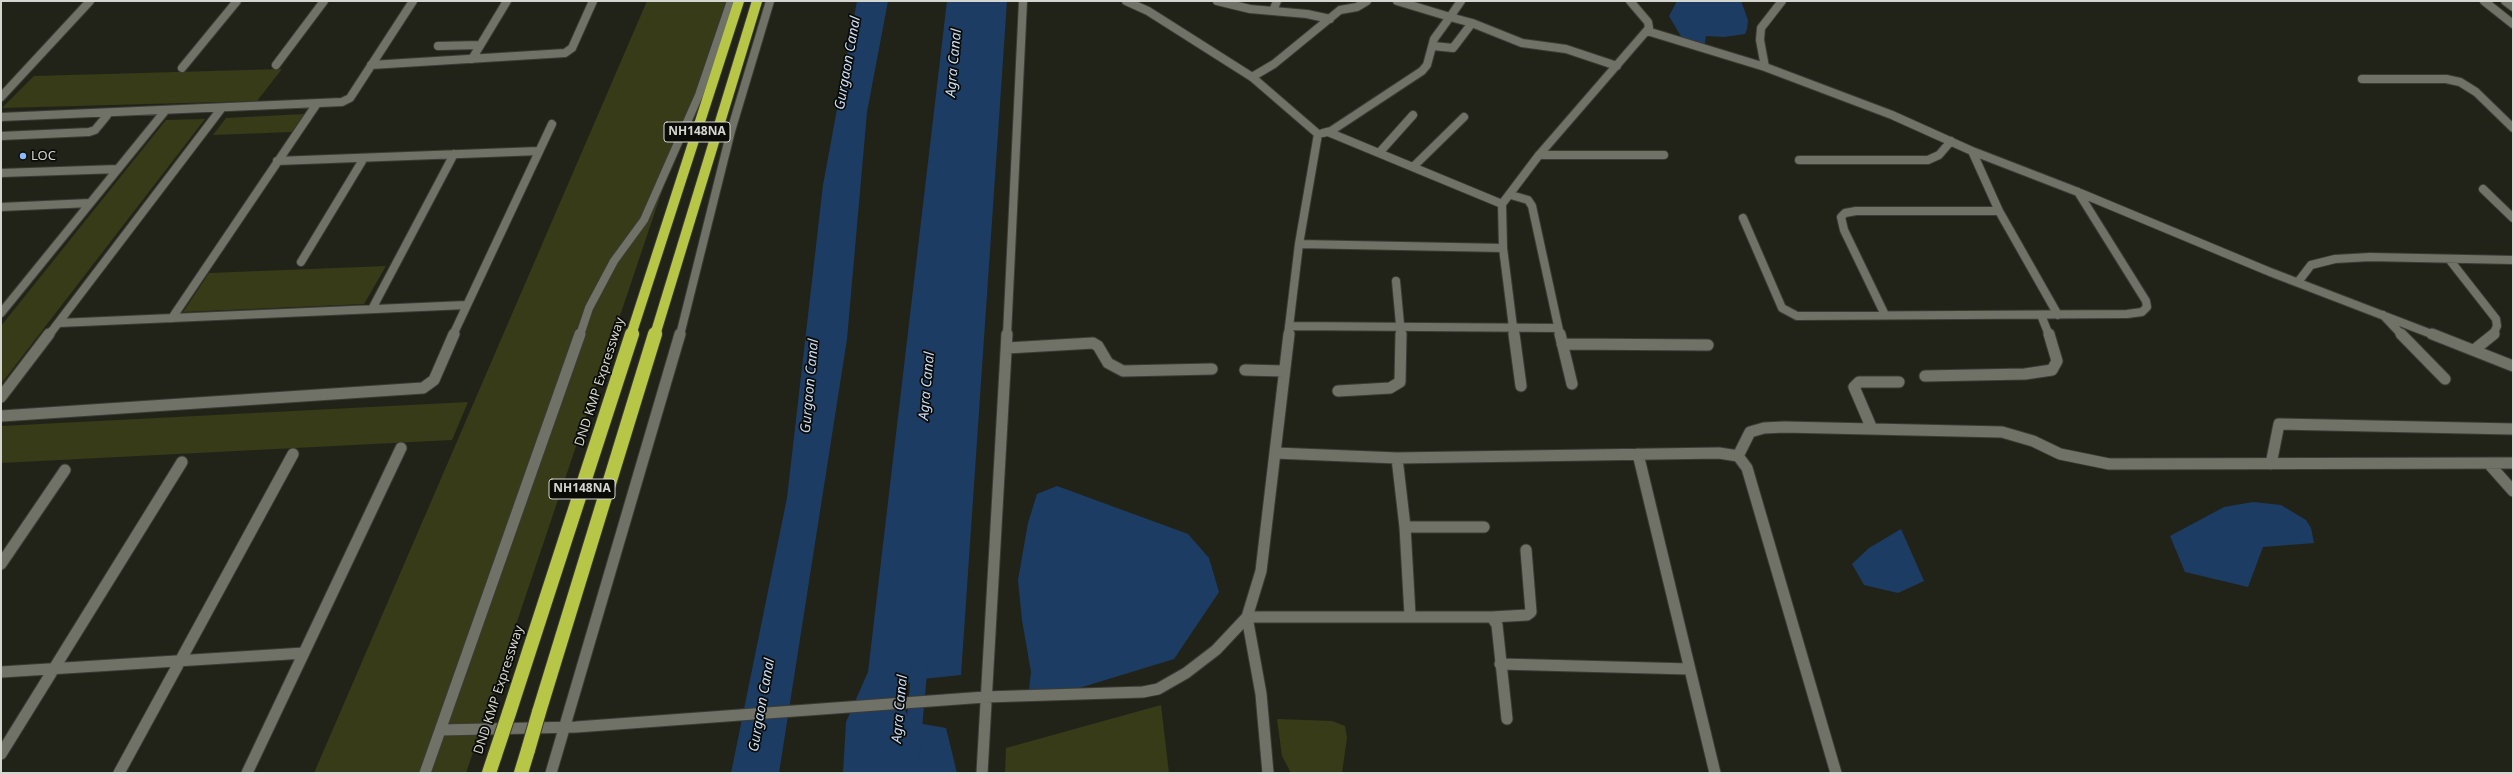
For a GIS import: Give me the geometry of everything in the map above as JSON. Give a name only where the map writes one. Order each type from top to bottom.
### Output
[{"type":"highway","name":"DND KMP Expressway","points":[[489,773],[656,264],[740,1]]},
{"type":"highway","name":"NH148NA","points":[[520,773],[758,1]]},
{"type":"street","points":[[2,98],[90,1]]},
{"type":"street","points":[[182,68],[237,1]]},
{"type":"street","points":[[276,65],[324,1]]},
{"type":"street","points":[[1,117],[335,104],[346,100],[413,1]]},
{"type":"street","points":[[472,59],[506,1]]},
{"type":"street","points":[[371,65],[559,55],[569,51],[594,1]]},
{"type":"street","points":[[425,773],[589,308],[614,261],[644,220],[699,94],[731,1]]},
{"type":"street","points":[[551,773],[570,727],[690,300],[733,124],[751,59],[770,1]]},
{"type":"street","points":[[982,773],[980,697],[1007,348],[1023,1]]},
{"type":"street","points":[[1126,1],[1148,11],[1252,77],[1318,134]]},
{"type":"street","points":[[1217,1],[1273,11],[1307,14],[1330,20]]},
{"type":"street","points":[[1273,11],[1277,1]]},
{"type":"street","points":[[1252,77],[1268,68],[1330,20],[1342,8],[1357,7],[1368,1]]},
{"type":"street","points":[[1397,1],[1472,23],[1522,43],[1566,50],[1617,66]]},
{"type":"street","points":[[1318,134],[1328,132],[1422,71],[1428,65],[1432,46],[1438,32],[1461,1]]},
{"type":"street","points":[[1520,386],[1503,248],[1502,204],[1539,155],[1647,31],[1648,22],[1630,1]]},
{"type":"street","points":[[1765,67],[1760,40],[1761,28],[1782,1]]},
{"type":"street","points":[[2484,1],[2513,24]]},
{"type":"street","points":[[2505,1],[2513,7]]},
{"type":"street","points":[[1432,46],[1452,48],[1472,23]]},
{"type":"street","points":[[1647,31],[1765,67],[1892,115],[1972,151],[2078,192],[2298,282],[2380,312],[2513,366]]},
{"type":"street","points":[[438,46],[480,45]]},
{"type":"street","points":[[2362,79],[2446,79],[2460,82],[2476,92],[2513,128]]},
{"type":"street","points":[[1,86],[13,85]]},
{"type":"street","points":[[172,318],[316,105]]},
{"type":"street","points":[[1,397],[59,323],[221,108]]},
{"type":"street","points":[[1,313],[165,111]]},
{"type":"street","points":[[1,136],[89,132],[95,130],[109,113]]},
{"type":"street","points":[[1379,153],[1413,115]]},
{"type":"street","points":[[1413,166],[1464,117]]},
{"type":"street","points":[[1,416],[415,391],[423,388],[434,380],[466,305],[552,124]]},
{"type":"street","points":[[1328,132],[1502,204]]},
{"type":"street","points":[[441,730],[570,727],[980,697],[1153,691],[1186,673],[1216,650],[1247,617],[1262,571],[1299,244],[1318,134]]},
{"type":"street","points":[[1799,160],[1928,160],[1939,155],[1951,141]]},
{"type":"street","points":[[278,161],[539,151]]},
{"type":"street","points":[[1972,151],[1999,211],[2058,314]]},
{"type":"street","points":[[372,309],[454,154]]},
{"type":"street","points":[[1539,155],[1664,155]]},
{"type":"street","points":[[301,262],[364,158]]},
{"type":"street","points":[[1,173],[118,169]]},
{"type":"street","points":[[2483,189],[2513,218]]},
{"type":"street","points":[[1743,218],[1782,308],[1786,312],[1804,317],[2127,314],[2142,312],[2147,307],[2146,301],[2078,192]]},
{"type":"street","points":[[1510,195],[1532,203],[1538,241],[1572,384]]},
{"type":"street","points":[[1,207],[90,203]]},
{"type":"street","points":[[1885,316],[1844,230],[1841,217],[1845,213],[1856,211],[1999,211]]},
{"type":"street","points":[[1299,244],[1503,248]]},
{"type":"street","points":[[2298,282],[2305,270],[2320,261],[2370,257],[2513,260]]},
{"type":"street","points":[[2449,259],[2496,320],[2497,326],[2494,334],[2474,350]]},
{"type":"street","points":[[1338,391],[1390,388],[1400,382],[1401,325],[1396,281]]},
{"type":"street","points":[[59,323],[466,305]]},
{"type":"street","points":[[2380,312],[2445,379]]},
{"type":"street","points":[[1925,376],[2032,374],[2052,370],[2057,361],[2055,349],[2041,315]]},
{"type":"street","points":[[1289,326],[1401,325],[1558,328]]},
{"type":"street","points":[[1007,348],[1093,343],[1098,346],[1108,363],[1123,371],[1212,369]]},
{"type":"street","points":[[1562,344],[1708,345]]},
{"type":"street","points":[[1245,370],[1284,371]]},
{"type":"street","points":[[1872,429],[1854,387],[1859,382],[1899,382]]},
{"type":"street","points":[[2270,464],[2279,424],[2513,429]]},
{"type":"street","points":[[1738,456],[1750,432],[1764,428],[2002,432],[2033,441],[2060,454],[2090,462],[2109,464],[2513,463]]},
{"type":"street","points":[[247,773],[401,448]]},
{"type":"street","points":[[1275,453],[1397,458],[1638,454],[1719,454],[1738,456],[1747,468],[1836,773]]},
{"type":"street","points":[[119,773],[293,454]]},
{"type":"street","points":[[1638,454],[1715,773]]},
{"type":"street","points":[[1397,458],[1405,527],[1410,615]]},
{"type":"street","points":[[1,754],[182,462]]},
{"type":"street","points":[[2489,464],[2513,491]]},
{"type":"street","points":[[1,564],[66,470]]},
{"type":"street","points":[[1405,527],[1484,527]]},
{"type":"street","points":[[1247,617],[1410,615],[1492,617],[1527,615],[1531,612],[1532,607],[1526,550]]},
{"type":"street","points":[[1247,617],[1261,694],[1268,773]]},
{"type":"street","points":[[1492,617],[1497,625],[1507,719]]},
{"type":"street","points":[[1,672],[304,653]]},
{"type":"street","points":[[1500,664],[1690,670]]},
{"type":"green space","points":[[647,1],[726,1],[466,773],[314,773]]},
{"type":"green space","points":[[282,69],[257,101],[2,108],[34,76]]},
{"type":"green space","points":[[304,114],[292,132],[213,135],[226,118]]},
{"type":"green space","points":[[205,119],[1,384],[1,326],[166,120]]},
{"type":"green space","points":[[386,266],[364,304],[183,312],[209,273]]},
{"type":"green space","points":[[468,402],[452,440],[1,463],[1,426]]},
{"type":"green space","points":[[1161,705],[1169,773],[1005,773],[1006,748]]},
{"type":"green space","points":[[1277,719],[1332,721],[1345,726],[1347,738],[1342,773],[1291,773],[1282,756]]},
{"type":"water","name":"Gurgaon Canal","points":[[857,1],[888,1],[867,112],[847,339],[779,773],[731,773],[787,498],[823,185]]},
{"type":"water","points":[[947,1],[1007,1],[961,675],[913,680],[896,692],[911,722],[946,728],[957,773],[843,773],[846,722],[868,672]]},
{"type":"water","points":[[1677,1],[1741,1],[1748,20],[1745,34],[1724,37],[1706,36],[1704,48],[1682,38],[1669,16]]},
{"type":"water","points":[[1057,486],[1188,534],[1209,558],[1219,592],[1174,659],[1066,692],[1028,698],[1031,672],[1022,620],[1018,580],[1028,523],[1037,494]]},
{"type":"water","points":[[2253,502],[2281,505],[2306,520],[2311,528],[2314,543],[2263,547],[2248,587],[2185,572],[2170,536],[2224,507]]},
{"type":"water","points":[[1901,529],[1924,581],[1898,593],[1864,585],[1852,564],[1869,548]]},
{"type":"waterway","name":"Agra Canal","points":[[910,773],[920,662]]},
{"type":"place","name":"LOC","points":[[23,156]]}]
